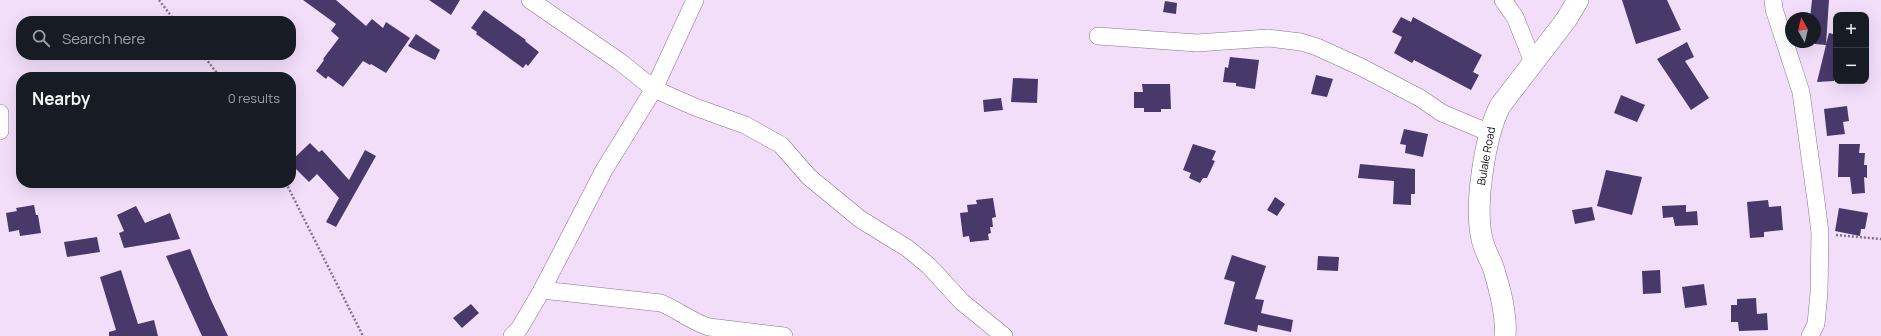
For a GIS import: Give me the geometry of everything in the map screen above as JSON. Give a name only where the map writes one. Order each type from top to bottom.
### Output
[{"type":"street","points":[[530,0],[618,61],[654,89],[695,107],[745,125],[782,145],[809,178],[860,219],[907,248],[929,266],[962,302],[1004,336]]},
{"type":"street","points":[[512,336],[542,290],[604,170],[654,89],[695,0]]},
{"type":"street","points":[[1503,0],[1515,17],[1533,62]]},
{"type":"street","name":"Bulale Road","points":[[1505,336],[1503,310],[1494,270],[1483,244],[1480,231],[1480,183],[1490,133],[1493,120],[1500,106],[1566,20],[1578,0]]},
{"type":"street","points":[[1773,0],[1774,9],[1801,92],[1813,170],[1820,233],[1820,292],[1816,324],[1810,336]]},
{"type":"street","points":[[1098,36],[1197,43],[1268,38],[1301,42],[1317,47],[1361,67],[1420,98],[1442,113],[1490,133]]},
{"type":"street","points":[[0,114],[0,131]]},
{"type":"street","points":[[542,290],[661,302],[698,324],[709,327],[784,336]]},
{"type":"path","points":[[159,0],[171,16]]},
{"type":"path","points":[[207,60],[216,72]]},
{"type":"path","points":[[289,188],[363,336]]},
{"type":"path","points":[[1820,233],[1881,239]]},
{"type":"building","points":[[303,0],[336,0],[366,26],[372,19],[383,28],[386,22],[410,38],[386,73],[363,61],[343,87],[328,76],[326,79],[316,71],[339,38],[331,31],[336,24]]},
{"type":"building","points":[[429,0],[460,0],[451,15]]},
{"type":"building","points":[[1622,0],[1667,0],[1681,30],[1636,44]]},
{"type":"building","points":[[1812,0],[1829,0],[1826,44],[1829,33],[1833,34],[1833,81],[1817,82],[1826,45],[1821,45],[1821,12],[1811,12]]},
{"type":"building","points":[[1165,1],[1177,3],[1176,14],[1163,12]]},
{"type":"building","points":[[484,10],[526,40],[525,41],[539,52],[528,66],[526,64],[523,68],[476,34],[477,32],[471,28]]},
{"type":"building","points":[[1401,17],[1411,22],[1413,17],[1482,55],[1473,72],[1479,75],[1471,90],[1414,60],[1412,63],[1394,53],[1402,37],[1392,32]]},
{"type":"building","points":[[416,34],[440,50],[435,60],[408,46]]},
{"type":"building","points":[[1687,42],[1694,57],[1685,61],[1709,98],[1691,110],[1657,59]]},
{"type":"building","points":[[1230,57],[1259,60],[1255,89],[1236,86],[1236,83],[1223,82],[1225,67],[1228,68]]},
{"type":"building","points":[[1316,75],[1333,79],[1327,97],[1311,94]]},
{"type":"building","points":[[1013,78],[1038,79],[1037,103],[1011,102]]},
{"type":"building","points":[[1142,84],[1170,84],[1171,109],[1161,109],[1161,112],[1144,112],[1144,108],[1134,108],[1134,92],[1143,92]]},
{"type":"building","points":[[1621,95],[1645,105],[1637,122],[1614,113]]},
{"type":"building","points":[[1001,98],[1003,110],[984,112],[983,100]]},
{"type":"building","points":[[1847,106],[1849,121],[1843,122],[1845,134],[1827,136],[1824,109]]},
{"type":"building","points":[[1404,129],[1428,134],[1423,157],[1405,153],[1406,145],[1400,144]]},
{"type":"building","points":[[310,143],[319,152],[322,150],[349,180],[365,150],[376,156],[336,227],[326,222],[339,198],[317,174],[309,182],[296,169],[296,156]]},
{"type":"building","points":[[1193,144],[1216,151],[1212,160],[1215,161],[1207,178],[1203,178],[1200,183],[1189,178],[1191,173],[1183,170]]},
{"type":"building","points":[[1839,144],[1860,144],[1859,153],[1865,153],[1864,165],[1867,165],[1867,178],[1864,177],[1865,193],[1852,194],[1850,177],[1838,177]]},
{"type":"building","points":[[1360,164],[1415,169],[1415,194],[1411,194],[1411,205],[1393,204],[1394,181],[1358,178]]},
{"type":"building","points":[[1606,170],[1642,177],[1632,215],[1597,206]]},
{"type":"building","points":[[1275,197],[1285,204],[1277,216],[1267,210]]},
{"type":"building","points":[[993,198],[996,217],[992,218],[993,227],[990,227],[991,233],[988,234],[989,240],[970,242],[969,236],[963,237],[960,213],[968,212],[967,205],[977,204],[976,200]]},
{"type":"building","points":[[1768,200],[1769,207],[1781,206],[1783,230],[1764,232],[1764,237],[1750,238],[1747,202]]},
{"type":"building","points":[[34,205],[36,215],[38,215],[41,233],[20,236],[19,230],[9,232],[6,213],[17,211],[16,208]]},
{"type":"building","points":[[1686,205],[1686,212],[1697,211],[1698,225],[1675,226],[1673,217],[1663,218],[1662,206]]},
{"type":"building","points":[[136,206],[145,223],[170,213],[180,239],[124,248],[119,233],[124,231],[117,215]]},
{"type":"building","points":[[1592,207],[1595,220],[1575,224],[1572,210]]},
{"type":"building","points":[[1839,208],[1868,213],[1865,229],[1861,229],[1860,236],[1835,231]]},
{"type":"building","points":[[97,237],[100,252],[67,257],[64,242]]},
{"type":"building","points":[[190,249],[228,336],[202,336],[166,256]]},
{"type":"building","points":[[1232,255],[1266,266],[1255,299],[1264,300],[1261,313],[1293,320],[1291,332],[1258,325],[1257,332],[1224,324],[1235,282],[1224,279]]},
{"type":"building","points":[[1318,256],[1339,257],[1338,271],[1317,270]]},
{"type":"building","points":[[121,270],[138,324],[154,320],[158,336],[109,336],[109,332],[116,330],[100,277]]},
{"type":"building","points":[[1660,270],[1661,293],[1643,294],[1642,271]]},
{"type":"building","points":[[1704,284],[1707,305],[1685,308],[1682,287]]},
{"type":"building","points":[[1756,298],[1757,314],[1767,313],[1768,330],[1739,331],[1738,322],[1731,322],[1731,305],[1737,305],[1737,299]]},
{"type":"building","points":[[471,304],[479,313],[462,328],[453,318]]}]
